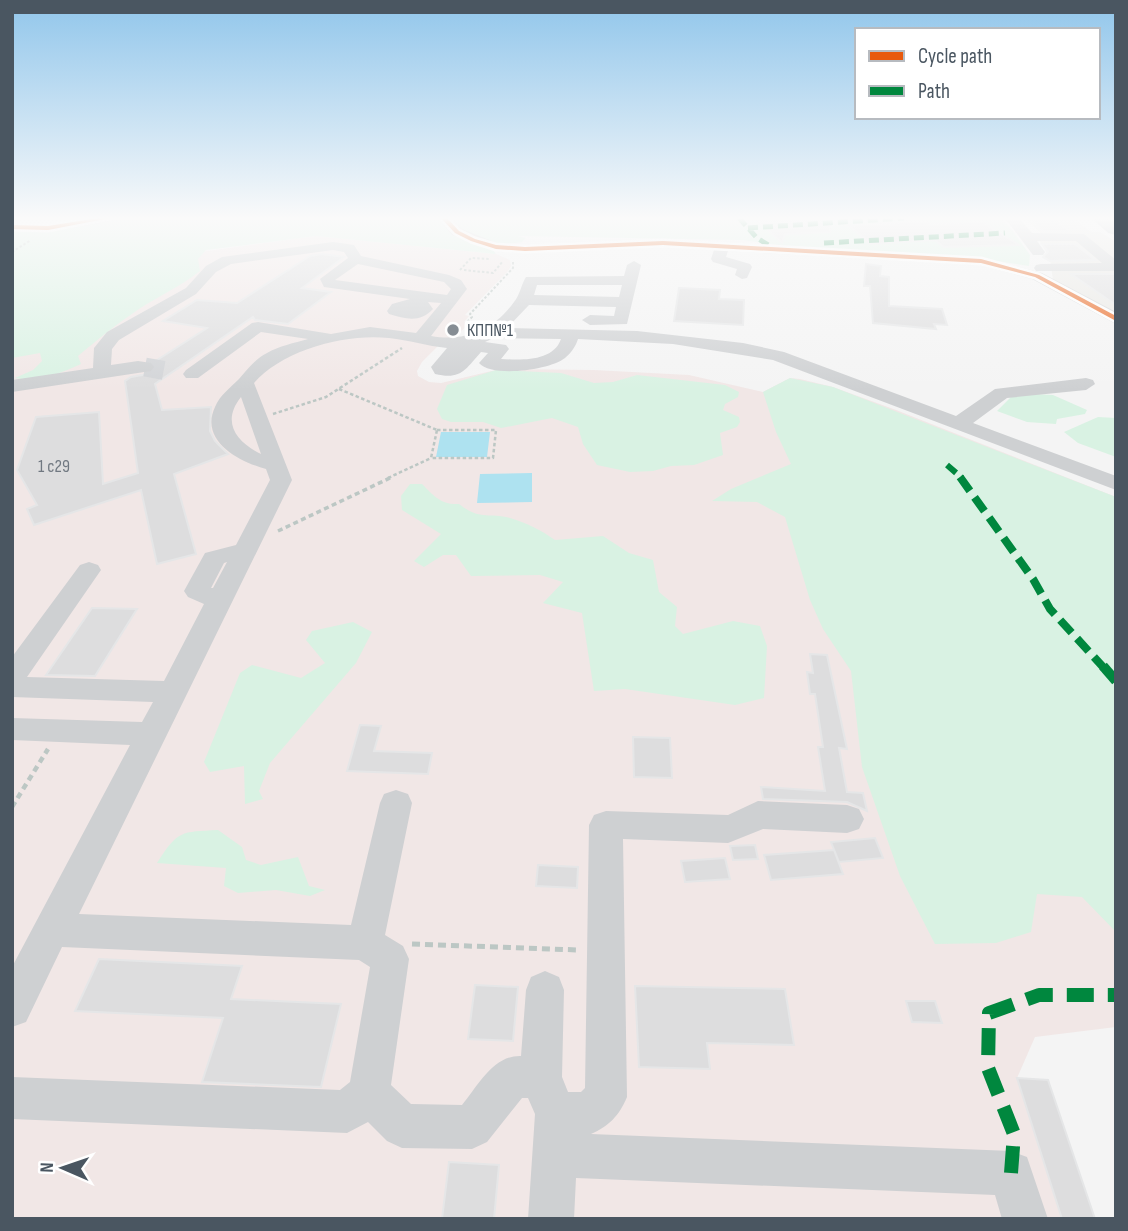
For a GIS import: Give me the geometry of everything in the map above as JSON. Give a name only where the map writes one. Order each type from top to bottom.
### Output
[{"type":"street","points":[[102,372],[103,348],[113,336],[191,291],[205,275]]},
{"type":"street","points":[[332,275],[327,279],[329,284],[452,300]]},
{"type":"street","points":[[421,325],[452,300],[459,289],[456,282],[432,275]]},
{"type":"street","points":[[512,287],[520,275]]},
{"type":"street","points":[[494,333],[526,300],[527,275]]},
{"type":"street","points":[[487,315],[621,321],[629,275]]},
{"type":"street","points":[[1045,275],[1098,306],[1116,320]]},
{"type":"street","points":[[1076,281],[1098,306]]},
{"type":"street","points":[[526,300],[625,302]]},
{"type":"street","points":[[172,372],[237,373],[262,364],[276,355],[370,332],[421,325],[466,344],[500,349],[488,363],[523,365],[562,353],[568,348],[571,334]]},
{"type":"street","points":[[191,374],[258,327],[338,339]]},
{"type":"street","points":[[466,344],[494,333],[706,340],[778,356],[1116,484]]},
{"type":"street","points":[[12,386],[138,366],[145,368]]},
{"type":"street","points":[[12,1008],[281,480],[237,373]]},
{"type":"street","points":[[237,373],[234,391],[221,409],[219,417],[227,439],[243,454],[257,461],[273,464]]},
{"type":"street","points":[[770,373],[827,374]]},
{"type":"street","points":[[958,424],[1002,393],[1086,384]]},
{"type":"street","points":[[12,678],[89,570]]},
{"type":"street","points":[[12,687],[174,692]]},
{"type":"street","points":[[12,729],[153,734]]},
{"type":"street","points":[[365,943],[396,803]]},
{"type":"street","points":[[550,1116],[590,1113],[606,1097],[606,825],[728,829],[758,815],[847,819]]},
{"type":"street","points":[[12,1098],[347,1112],[369,1093],[390,959],[365,943],[52,930]]},
{"type":"street","points":[[545,990],[551,1219]]},
{"type":"street","points":[[369,1093],[402,1126],[472,1127],[512,1077],[550,1116],[1011,1173],[1025,1219]]},
{"type":"path","points":[[466,344],[475,321],[468,321],[472,317],[470,314],[506,275]]},
{"type":"path","points":[[257,419],[326,397],[421,325]]},
{"type":"path","points":[[249,547],[431,458],[493,458],[496,430],[437,430],[339,389]]},
{"type":"path","points":[[431,458],[437,430]]},
{"type":"path","points":[[12,807],[59,730]]},
{"type":"path","points":[[365,943],[606,950]]},
{"type":"shaded area","points":[[30,275],[504,275],[465,315],[469,316],[464,322],[469,323],[453,340],[445,339],[422,362],[417,371],[418,376],[429,382],[441,383],[500,369],[594,370],[689,375],[763,392],[790,378],[800,379],[833,387],[896,410],[1116,497],[1116,1027],[1035,1037],[1017,1078],[1062,1219],[12,1219],[12,278]]},
{"type":"shaded area","points":[[1052,275],[1116,275],[1116,313],[1053,280]]},
{"type":"green space","points":[[12,275],[193,275],[108,332],[78,356],[81,364],[57,374],[24,379],[15,378],[33,370],[42,361],[40,353],[12,358]]},
{"type":"green space","points":[[496,370],[561,373],[594,383],[613,382],[637,375],[725,385],[739,392],[738,397],[725,404],[723,410],[739,417],[740,422],[737,427],[720,433],[723,455],[694,465],[630,472],[597,465],[583,444],[578,427],[552,418],[501,428],[483,422],[451,422],[442,419],[437,409],[447,385]]},
{"type":"green space","points":[[790,378],[833,387],[1116,497],[1116,932],[1082,897],[1037,894],[1031,932],[996,943],[935,944],[900,876],[862,767],[851,671],[823,629],[810,600],[785,517],[757,502],[712,501],[731,489],[791,464],[776,432],[763,392]]},
{"type":"green space","points":[[1015,393],[1053,395],[1087,410],[1085,414],[1057,419],[1056,424],[1027,422],[997,411]]},
{"type":"green space","points":[[1098,417],[1116,418],[1116,457],[1078,443],[1064,432]]},
{"type":"green space","points":[[410,484],[422,484],[438,499],[459,504],[473,513],[502,516],[522,522],[555,540],[603,536],[629,553],[653,560],[659,592],[677,607],[675,626],[683,634],[733,621],[760,626],[767,646],[764,698],[735,705],[625,689],[594,691],[582,613],[543,603],[563,582],[540,575],[471,576],[456,555],[443,555],[424,567],[414,561],[441,534],[402,510],[401,496]]},
{"type":"green space","points":[[353,622],[372,632],[356,663],[270,763],[259,791],[263,799],[245,804],[244,766],[210,772],[204,762],[240,673],[252,665],[301,678],[325,663],[306,640],[312,631]]},
{"type":"green space","points":[[218,830],[242,847],[246,860],[261,865],[298,857],[309,886],[325,890],[310,896],[276,890],[238,893],[224,886],[226,868],[157,863],[170,844],[182,835]]},
{"type":"water","points":[[441,432],[490,432],[487,457],[436,457]]},
{"type":"water","points":[[532,473],[532,502],[477,503],[480,474]]},
{"type":"building","points":[[280,275],[319,275],[302,288],[331,292],[288,324],[255,320],[253,317],[155,384],[162,410],[211,407],[210,431],[215,441],[228,454],[174,474],[196,554],[157,564],[141,490],[34,525],[27,509],[37,505],[17,470],[36,417],[99,412],[103,484],[138,473],[125,381],[131,377],[153,373],[157,367],[154,362],[207,328],[163,321],[197,300],[237,303]]},
{"type":"building","points":[[865,275],[889,277],[889,306],[942,309],[947,325],[934,324],[936,329],[873,323],[870,286],[864,286]]},
{"type":"building","points":[[1073,275],[1116,275],[1116,305]]},
{"type":"building","points":[[679,288],[720,290],[719,299],[744,300],[743,325],[674,321]]},
{"type":"building","points":[[92,608],[137,609],[95,676],[46,675]]},
{"type":"building","points":[[810,654],[827,655],[847,749],[839,748],[847,792],[863,793],[867,811],[847,802],[763,799],[761,787],[825,791],[818,747],[823,747],[815,694],[810,694],[807,672],[813,673]]},
{"type":"building","points":[[360,725],[381,726],[374,751],[432,753],[428,774],[347,771]]},
{"type":"building","points":[[633,737],[670,738],[672,778],[634,777]]},
{"type":"building","points":[[875,838],[883,858],[839,862],[831,842]]},
{"type":"building","points":[[755,845],[758,859],[733,860],[730,846]]},
{"type":"building","points":[[834,850],[843,874],[771,880],[764,855]]},
{"type":"building","points":[[725,858],[730,879],[685,882],[681,861]]},
{"type":"building","points":[[538,865],[578,867],[577,888],[536,886]]},
{"type":"building","points":[[99,959],[242,966],[231,999],[341,1004],[321,1087],[202,1082],[223,1018],[75,1011]]},
{"type":"building","points":[[475,985],[518,987],[513,1041],[468,1039]]},
{"type":"building","points":[[635,986],[785,989],[794,1045],[707,1043],[710,1069],[639,1067]]},
{"type":"building","points":[[906,1001],[935,1001],[942,1023],[912,1022]]},
{"type":"building","points":[[1017,1078],[1048,1080],[1095,1219],[1062,1219]]},
{"type":"building","points":[[449,1162],[499,1165],[494,1219],[442,1219]]},
{"type":"tunnel","points":[[145,367],[172,372]]},
{"type":"marked path","points":[[947,465],[966,482],[1033,579],[1050,609],[1116,681]]},
{"type":"marked path","points":[[1011,1173],[1014,1134],[988,1068],[989,1013],[1039,995],[1116,995]]},
{"type":"cycle path","points":[[1035,275],[1116,319]]},
{"type":"place","name":"КПП№1","points":[[453,330]]}]
